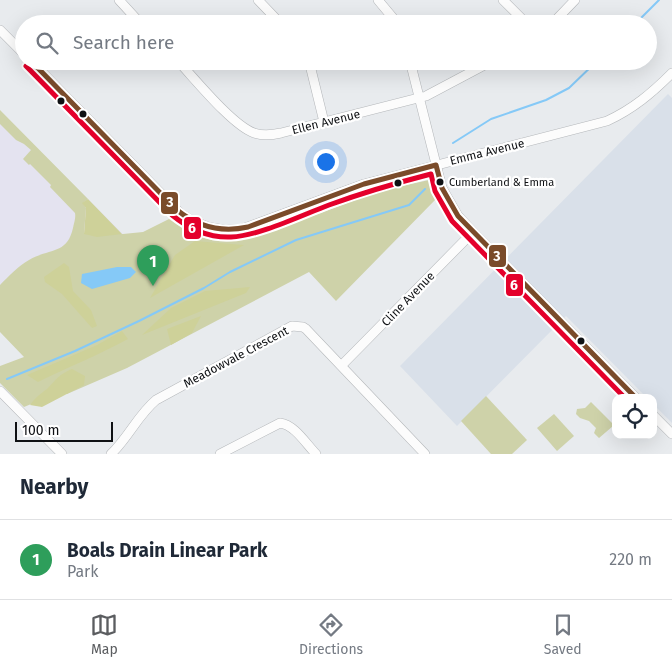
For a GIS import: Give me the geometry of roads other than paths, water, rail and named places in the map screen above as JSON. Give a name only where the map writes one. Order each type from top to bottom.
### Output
[{"type":"street","points":[[118,0],[133,15]]},
{"type":"street","points":[[258,0],[272,15]]},
{"type":"street","points":[[378,0],[390,15]]},
{"type":"street","points":[[502,0],[518,15]]},
{"type":"street","points":[[561,15],[576,0]]},
{"type":"street","points":[[0,30],[15,45]]},
{"type":"street","name":"Emma Avenue","points":[[40,70],[177,210],[193,221],[208,227],[232,230],[248,227],[364,184],[607,121],[643,100],[672,73]]},
{"type":"street","name":"Ellen Avenue","points":[[187,70],[234,120],[254,133],[274,135],[420,98],[475,70]]},
{"type":"street","points":[[310,70],[324,122]]},
{"type":"street","points":[[412,70],[442,188],[458,216],[632,394]]},
{"type":"street","name":"Cline Avenue","points":[[342,365],[473,232]]},
{"type":"street","name":"Meadowvale Crescent","points":[[111,454],[123,441],[144,410],[156,400],[292,326],[306,329],[425,454]]},
{"type":"street","points":[[0,391],[62,454]]},
{"type":"street","points":[[657,419],[672,434]]},
{"type":"street","points":[[220,454],[280,423],[288,425],[316,454]]},
{"type":"water","points":[[117,267],[131,267],[136,272],[130,278],[92,289],[81,283],[82,274]]},
{"type":"waterway","points":[[644,15],[659,0]]},
{"type":"waterway","points":[[453,143],[491,119],[546,100],[569,88],[588,70]]},
{"type":"waterway","points":[[7,379],[75,351],[139,321],[204,288],[230,272],[296,240],[409,205],[425,189]]},
{"type":"place","name":"Cumberland & Emma","points":[[440,182]]},
{"type":"place","name":"Boals Drain Linear Park","points":[[153,286]]}]
